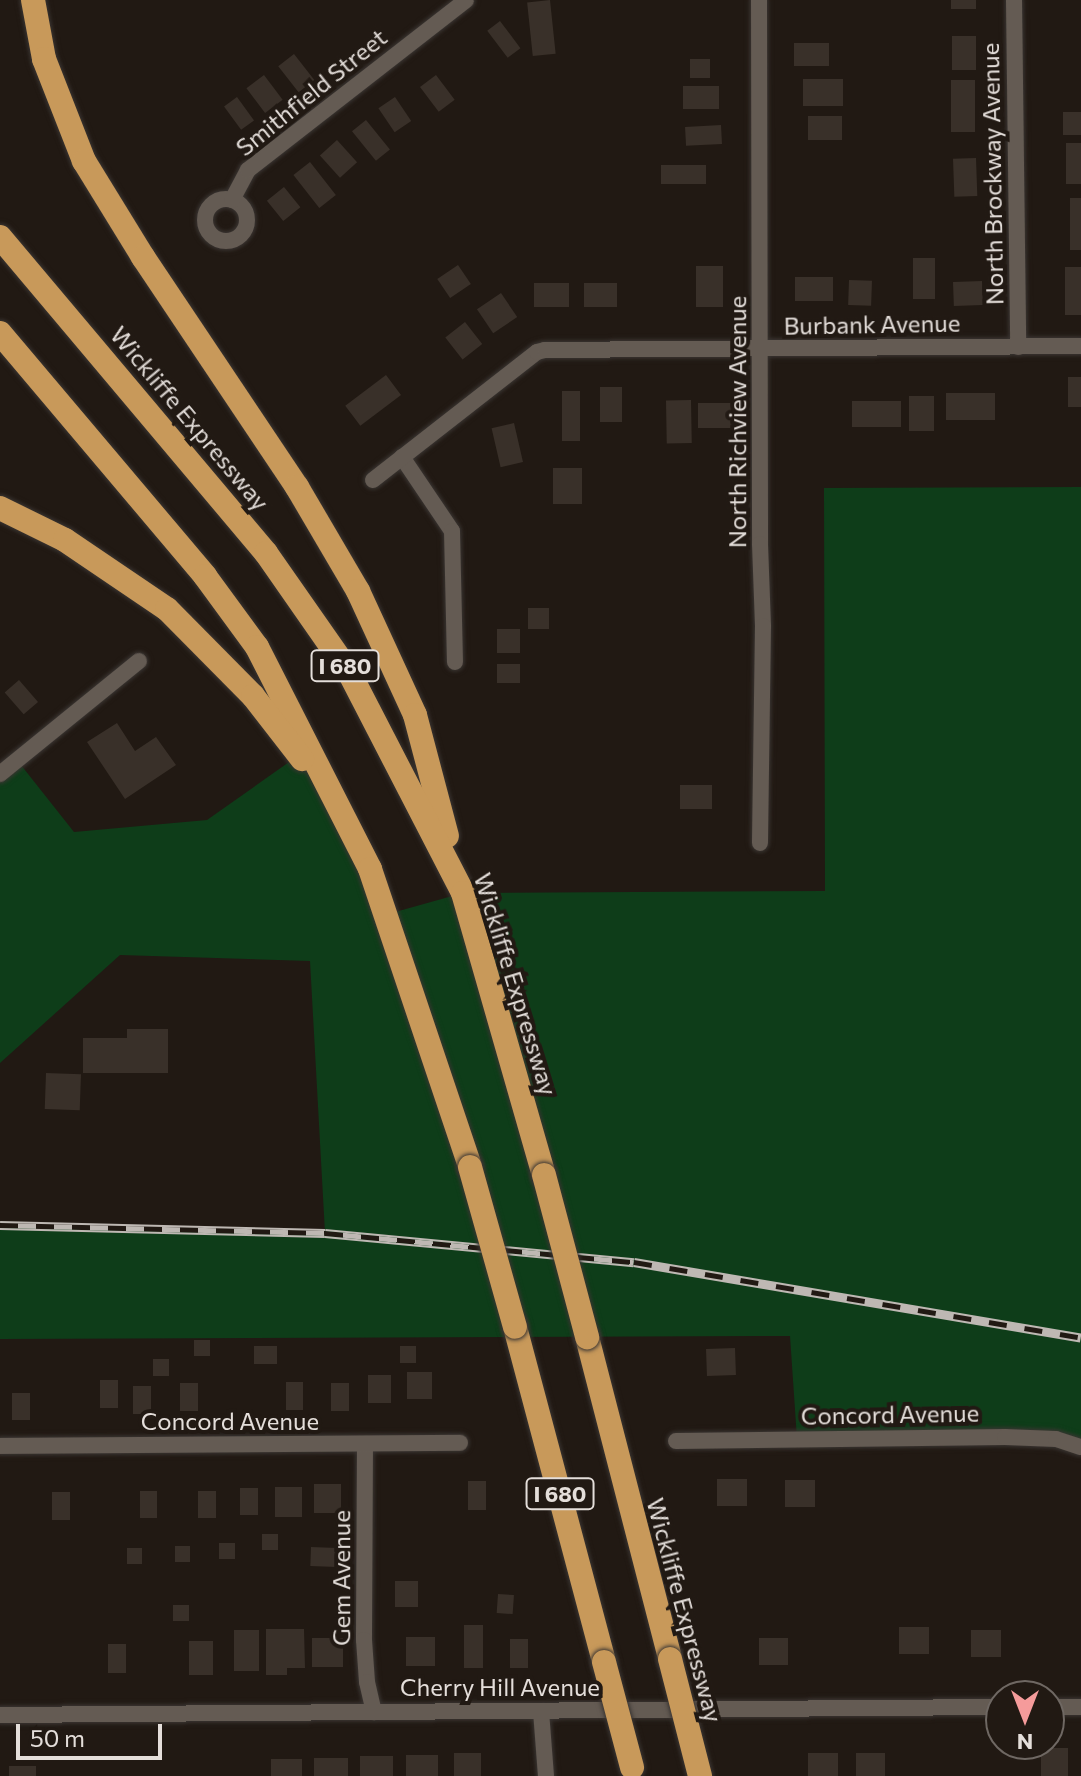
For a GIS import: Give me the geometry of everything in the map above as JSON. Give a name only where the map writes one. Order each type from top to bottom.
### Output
[{"type":"highway","points":[[33,0],[44,59],[65,120],[84,161],[143,257],[297,487],[358,591],[391,659],[415,715],[463,893]]},
{"type":"highway","name":"Wickliffe Expressway","points":[[0,237],[192,462],[303,602],[349,672],[463,893],[544,1175],[700,1776]]},
{"type":"highway","name":"I 680","points":[[0,333],[232,612],[257,647],[340,808],[387,914],[470,1167],[633,1772]]},
{"type":"highway","points":[[0,508],[65,540],[167,609],[253,696],[340,808]]},
{"type":"street","name":"Smithfield Street","points":[[232,200],[248,170],[466,0]]},
{"type":"street","name":"North Richview Avenue","points":[[759,0],[764,787],[760,843]]},
{"type":"street","name":"North Brockway Avenue","points":[[1014,0],[1018,347]]},
{"type":"street","name":"Burbank Avenue","points":[[373,480],[537,352],[1081,346]]},
{"type":"street","points":[[402,457],[452,531],[455,662]]},
{"type":"street","points":[[0,774],[139,661]]},
{"type":"street","name":"Concord Avenue","points":[[676,1441],[1005,1437],[1056,1439],[1081,1447]]},
{"type":"street","name":"Concord Avenue","points":[[0,1446],[460,1443]]},
{"type":"street","name":"Gem Avenue","points":[[365,1444],[364,1640],[367,1682],[374,1712]]},
{"type":"street","name":"Cherry Hill Avenue","points":[[0,1715],[985,1707]]},
{"type":"street","points":[[541,1711],[546,1776]]},
{"type":"green space","points":[[1081,487],[1081,1447],[1075,1444],[797,1439],[790,1336],[0,1339],[0,1225],[325,1233],[310,961],[120,955],[0,1063],[0,774],[17,760],[74,832],[207,820],[299,755],[388,914],[463,893],[825,891],[824,488]]},
{"type":"building","points":[[550,0],[556,54],[533,56],[527,2]]},
{"type":"building","points":[[951,0],[976,0],[976,9],[951,9]]},
{"type":"building","points":[[500,21],[520,48],[508,58],[487,31]]},
{"type":"building","points":[[952,36],[976,36],[976,70],[952,70]]},
{"type":"building","points":[[794,43],[829,43],[829,66],[794,66]]},
{"type":"building","points":[[294,54],[314,80],[299,92],[278,66]]},
{"type":"building","points":[[690,59],[710,59],[710,78],[690,78]]},
{"type":"building","points":[[264,75],[283,100],[265,113],[246,88]]},
{"type":"building","points":[[436,75],[455,100],[439,112],[420,87]]},
{"type":"building","points":[[803,79],[843,79],[843,106],[803,106]]},
{"type":"building","points":[[951,80],[975,80],[975,132],[951,132]]},
{"type":"building","points":[[683,86],[719,86],[719,109],[683,109]]},
{"type":"building","points":[[237,97],[254,120],[241,130],[224,106]]},
{"type":"building","points":[[395,97],[411,121],[395,132],[378,108]]},
{"type":"building","points":[[1063,112],[1081,112],[1081,135],[1063,135]]},
{"type":"building","points":[[808,116],[842,116],[842,140],[808,140]]},
{"type":"building","points":[[366,120],[390,150],[376,161],[352,131]]},
{"type":"building","points":[[721,125],[722,144],[686,146],[685,127]]},
{"type":"building","points":[[337,140],[357,162],[340,178],[320,155]]},
{"type":"building","points":[[1066,143],[1081,143],[1081,184],[1066,184]]},
{"type":"building","points":[[976,158],[977,196],[954,197],[953,159]]},
{"type":"building","points":[[310,162],[336,195],[319,208],[293,175]]},
{"type":"building","points":[[661,165],[706,165],[706,184],[661,184]]},
{"type":"building","points":[[284,187],[300,207],[283,221],[267,201]]},
{"type":"building","points":[[1070,198],[1081,198],[1081,250],[1070,250]]},
{"type":"building","points":[[913,258],[935,258],[935,299],[913,299]]},
{"type":"building","points":[[458,265],[471,284],[450,298],[437,279]]},
{"type":"building","points":[[696,266],[723,266],[723,307],[696,307]]},
{"type":"building","points":[[1065,267],[1081,267],[1081,315],[1065,315]]},
{"type":"building","points":[[795,277],[833,277],[833,301],[795,301]]},
{"type":"building","points":[[849,280],[872,281],[871,306],[848,305]]},
{"type":"building","points":[[982,281],[983,305],[954,306],[953,282]]},
{"type":"building","points":[[534,283],[569,283],[569,307],[534,307]]},
{"type":"building","points":[[584,283],[617,283],[617,307],[584,307]]},
{"type":"building","points":[[501,293],[517,317],[493,333],[477,309]]},
{"type":"building","points":[[465,322],[482,344],[463,359],[445,337]]},
{"type":"building","points":[[386,375],[401,395],[360,426],[345,406]]},
{"type":"building","points":[[1068,377],[1081,377],[1081,407],[1068,407]]},
{"type":"building","points":[[600,387],[622,387],[622,422],[600,422]]},
{"type":"building","points":[[562,391],[580,391],[580,441],[562,441]]},
{"type":"building","points":[[946,393],[995,393],[995,420],[946,420]]},
{"type":"building","points":[[909,396],[934,396],[934,431],[909,431]]},
{"type":"building","points":[[666,400],[691,400],[692,443],[667,443]]},
{"type":"building","points":[[852,401],[901,401],[901,427],[852,427]]},
{"type":"building","points":[[698,403],[733,403],[733,428],[698,428]]},
{"type":"building","points":[[514,423],[523,462],[501,467],[492,428]]},
{"type":"building","points":[[553,468],[582,468],[582,504],[553,504]]},
{"type":"building","points":[[528,608],[549,608],[549,629],[528,629]]},
{"type":"building","points":[[497,629],[520,629],[520,653],[497,653]]},
{"type":"building","points":[[497,664],[520,664],[520,683],[497,683]]},
{"type":"building","points":[[19,680],[38,702],[24,714],[5,692]]},
{"type":"building","points":[[117,723],[135,751],[156,737],[176,765],[125,799],[87,742]]},
{"type":"building","points":[[680,785],[712,785],[712,809],[680,809]]},
{"type":"building","points":[[127,1029],[168,1029],[168,1073],[83,1073],[83,1038],[127,1038]]},
{"type":"building","points":[[46,1073],[81,1074],[80,1110],[45,1109]]},
{"type":"building","points":[[194,1340],[210,1340],[210,1356],[194,1356]]},
{"type":"building","points":[[254,1346],[277,1346],[277,1364],[254,1364]]},
{"type":"building","points":[[400,1346],[416,1346],[416,1363],[400,1363]]},
{"type":"building","points":[[735,1348],[736,1375],[707,1376],[706,1349]]},
{"type":"building","points":[[153,1359],[169,1359],[169,1376],[153,1376]]},
{"type":"building","points":[[407,1372],[432,1372],[432,1399],[407,1399]]},
{"type":"building","points":[[368,1375],[391,1375],[391,1403],[368,1403]]},
{"type":"building","points":[[100,1380],[118,1380],[118,1408],[100,1408]]},
{"type":"building","points":[[286,1382],[303,1382],[303,1410],[286,1410]]},
{"type":"building","points":[[180,1383],[198,1383],[198,1411],[180,1411]]},
{"type":"building","points":[[331,1383],[349,1383],[349,1411],[331,1411]]},
{"type":"building","points":[[133,1386],[151,1386],[151,1414],[133,1414]]},
{"type":"building","points":[[12,1393],[30,1393],[30,1420],[12,1420]]},
{"type":"building","points":[[717,1479],[747,1479],[747,1506],[717,1506]]},
{"type":"building","points":[[785,1480],[815,1480],[815,1507],[785,1507]]},
{"type":"building","points":[[468,1481],[486,1481],[486,1510],[468,1510]]},
{"type":"building","points":[[314,1484],[341,1484],[341,1513],[314,1513]]},
{"type":"building","points":[[275,1487],[302,1487],[302,1517],[275,1517]]},
{"type":"building","points":[[240,1488],[258,1488],[258,1515],[240,1515]]},
{"type":"building","points":[[140,1491],[157,1491],[157,1518],[140,1518]]},
{"type":"building","points":[[198,1491],[216,1491],[216,1518],[198,1518]]},
{"type":"building","points":[[52,1492],[70,1492],[70,1520],[52,1520]]},
{"type":"building","points":[[262,1534],[278,1534],[278,1550],[262,1550]]},
{"type":"building","points":[[219,1543],[235,1543],[235,1559],[219,1559]]},
{"type":"building","points":[[175,1546],[190,1546],[190,1562],[175,1562]]},
{"type":"building","points":[[311,1547],[344,1548],[343,1567],[310,1566]]},
{"type":"building","points":[[127,1548],[142,1548],[142,1564],[127,1564]]},
{"type":"building","points":[[395,1581],[418,1581],[418,1607],[395,1607]]},
{"type":"building","points":[[498,1594],[514,1595],[513,1614],[497,1613]]},
{"type":"building","points":[[173,1605],[189,1605],[189,1621],[173,1621]]},
{"type":"building","points":[[464,1625],[483,1625],[483,1668],[464,1668]]},
{"type":"building","points":[[899,1627],[929,1627],[929,1654],[899,1654]]},
{"type":"building","points":[[266,1629],[304,1629],[305,1668],[287,1668],[287,1675],[266,1675]]},
{"type":"building","points":[[234,1630],[259,1630],[259,1671],[234,1671]]},
{"type":"building","points":[[971,1630],[1001,1630],[1001,1657],[971,1657]]},
{"type":"building","points":[[406,1637],[435,1637],[435,1666],[406,1666]]},
{"type":"building","points":[[312,1638],[343,1638],[343,1667],[312,1667]]},
{"type":"building","points":[[759,1638],[788,1638],[788,1665],[759,1665]]},
{"type":"building","points":[[510,1639],[528,1639],[528,1668],[510,1668]]},
{"type":"building","points":[[189,1641],[213,1641],[213,1675],[189,1675]]},
{"type":"building","points":[[108,1644],[126,1644],[126,1673],[108,1673]]},
{"type":"building","points":[[1065,1748],[1068,1748],[1068,1776],[1041,1776],[1041,1760],[1065,1760]]},
{"type":"building","points":[[454,1753],[481,1753],[481,1776],[454,1776]]},
{"type":"building","points":[[808,1753],[838,1753],[838,1776],[808,1776]]},
{"type":"building","points":[[856,1753],[885,1753],[885,1776],[856,1776]]},
{"type":"building","points":[[406,1755],[438,1755],[438,1776],[406,1776]]},
{"type":"building","points":[[360,1756],[393,1756],[393,1776],[360,1776]]},
{"type":"building","points":[[314,1758],[348,1758],[348,1776],[314,1776]]},
{"type":"building","points":[[271,1759],[302,1759],[302,1776],[271,1776]]},
{"type":"building","points":[[9,1766],[36,1766],[36,1776],[9,1776]]},
{"type":"railway","points":[[0,1225],[325,1233],[634,1262],[1081,1338]]}]
